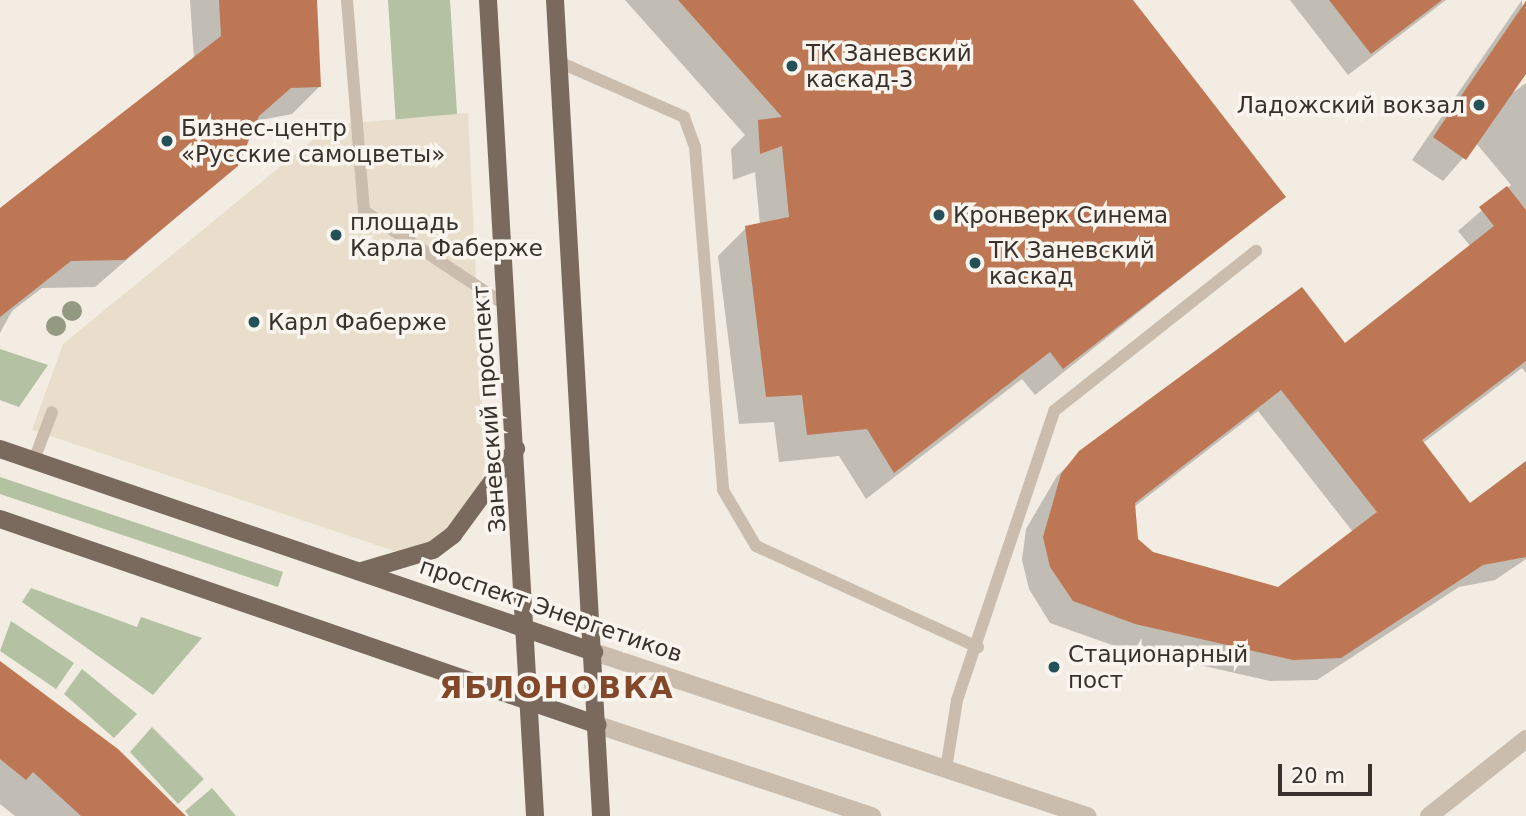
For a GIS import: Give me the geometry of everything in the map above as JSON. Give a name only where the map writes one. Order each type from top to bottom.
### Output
[{"type":"main road","name":"Заневский проспект","points":[[488,0],[528,628],[535,816]]},
{"type":"main road","points":[[555,0],[594,652],[601,816]]},
{"type":"main road","name":"проспект Энергетиков","points":[[0,449],[594,652]]},
{"type":"main road","points":[[362,571],[433,550],[453,535],[516,449]]},
{"type":"main road","points":[[0,519],[598,725]]},
{"type":"street","name":"проспект Энергетиков","points":[[594,652],[1087,816]]},
{"type":"street","points":[[598,725],[872,816]]},
{"type":"street","points":[[1429,816],[1526,739]]},
{"type":"lane","points":[[347,0],[363,211],[507,306]]},
{"type":"lane","points":[[559,62],[684,117],[695,147],[723,490],[756,546],[978,647]]},
{"type":"lane","points":[[946,769],[957,700],[978,647],[1054,411],[1256,251]]},
{"type":"lane","points":[[34,460],[52,412]]},
{"type":"green space","points":[[388,0],[450,0],[465,243],[402,219]]},
{"type":"green space","points":[[0,349],[48,365],[19,407],[0,400]]},
{"type":"green space","points":[[0,477],[283,572],[278,587],[0,494]]},
{"type":"green space","points":[[31,588],[137,627],[141,617],[202,638],[153,695],[22,602]]},
{"type":"green space","points":[[11,621],[74,663],[56,689],[0,651]]},
{"type":"green space","points":[[82,669],[137,714],[114,738],[64,694]]},
{"type":"green space","points":[[152,727],[204,779],[178,804],[130,752]]},
{"type":"green space","points":[[212,788],[236,816],[189,816],[185,811]]},
{"type":"shaded area","name":"площадь Карла Фаберже","points":[[468,113],[485,463],[479,492],[448,538],[400,553],[32,430],[63,344],[331,125]]},
{"type":"building","name":"Бизнес-центр «Русские самоцветы»","points":[[219,0],[317,0],[321,87],[291,88],[259,116],[238,166],[125,260],[71,261],[0,317],[0,208],[221,36]]},
{"type":"building","name":"ТК Заневский каскад","points":[[678,0],[1133,0],[1286,197],[1063,369],[1050,352],[894,473],[867,429],[807,435],[802,395],[766,397],[745,226],[789,217],[782,146],[760,154],[758,120],[782,117]]},
{"type":"building","points":[[1329,0],[1442,0],[1371,54]]},
{"type":"building","name":"Ладожский вокзал","points":[[1526,1],[1526,74],[1466,160],[1433,137]]},
{"type":"building","points":[[1507,186],[1526,210],[1526,361],[1422,440],[1470,503],[1526,461],[1526,557],[1483,565],[1341,658],[1293,660],[1135,624],[1073,601],[1050,567],[1043,537],[1061,474],[1079,451],[1302,287],[1345,343],[1494,226],[1479,207]],"holes":[[[1281,390],[1377,512],[1278,587],[1153,552],[1138,539],[1135,503]]]},
{"type":"building","points":[[0,661],[118,749],[186,816],[81,816],[33,772],[26,780],[0,759]]},
{"type":"place","name":"ТК Заневский каскад-3","points":[[792,66]]},
{"type":"place","name":"Ладожский вокзал","points":[[1479,105]]},
{"type":"place","name":"Бизнес-центр «Русские самоцветы»","points":[[167,141]]},
{"type":"place","name":"Кронверк Синема","points":[[939,215]]},
{"type":"place","name":"площадь Карла Фаберже","points":[[336,235]]},
{"type":"place","name":"ТК Заневский каскад","points":[[975,263]]},
{"type":"place","name":"Карл Фаберже","points":[[254,322]]},
{"type":"place","name":"Стационарный пост","points":[[1054,667]]},
{"type":"district","name":"ЯБЛОНОВКА","points":[[557,688]]}]
